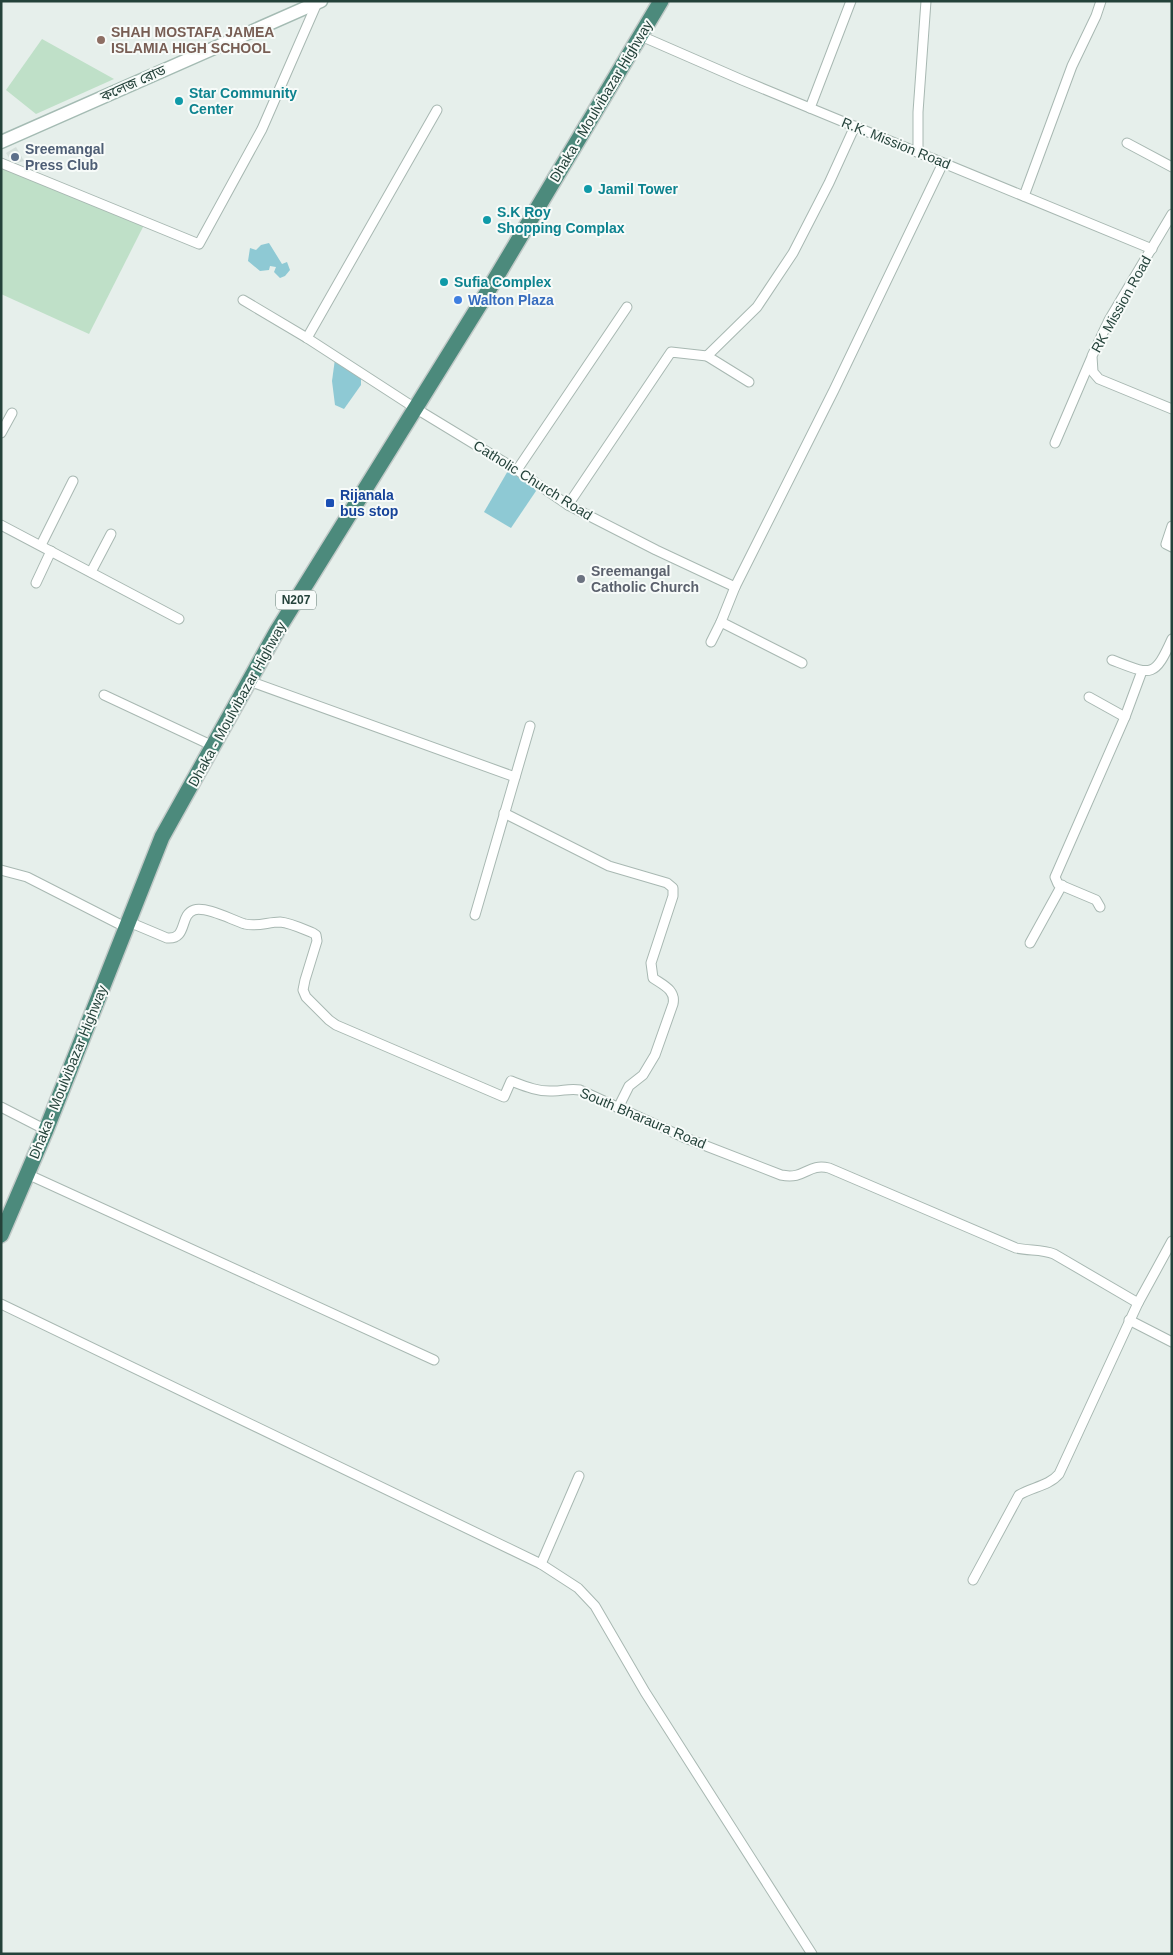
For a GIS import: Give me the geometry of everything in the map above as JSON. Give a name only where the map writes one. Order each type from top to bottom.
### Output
[{"type":"highway","name":"Dhaka - Moulvibazar Highway","points":[[1,1235],[46,1130],[162,837],[277,631],[415,408],[661,1]]},
{"type":"main road","name":"কলেজ রোড","points":[[1,142],[319,2]]},
{"type":"street","points":[[810,108],[851,1]]},
{"type":"street","points":[[918,152],[918,112],[926,1]]},
{"type":"street","points":[[1024,196],[1072,66],[1096,16],[1100,1]]},
{"type":"street","points":[[1,163],[199,244],[262,129],[319,2]]},
{"type":"street","name":"R.K. Mission Road","points":[[641,36],[1152,249]]},
{"type":"street","points":[[307,338],[437,110]]},
{"type":"street","points":[[708,356],[756,307],[793,253],[829,183],[855,126]]},
{"type":"street","points":[[1126,143],[1172,167]]},
{"type":"street","points":[[711,642],[735,587],[834,390],[943,163]]},
{"type":"street","name":"RK Mission Road","points":[[1172,214],[1109,320],[1092,356],[1093,372],[1099,379],[1172,409]]},
{"type":"street","name":"Catholic Church Road","points":[[243,300],[518,470],[568,505],[656,550],[735,587]]},
{"type":"street","points":[[518,470],[627,307]]},
{"type":"street","points":[[568,505],[671,352],[708,356],[749,382]]},
{"type":"street","points":[[1055,443],[1092,356]]},
{"type":"street","points":[[2,428],[12,413]]},
{"type":"street","points":[[41,545],[73,481]]},
{"type":"street","points":[[1,525],[179,619]]},
{"type":"street","points":[[1169,546],[1172,526]]},
{"type":"street","points":[[91,572],[111,534]]},
{"type":"street","points":[[36,583],[51,551]]},
{"type":"street","points":[[721,622],[802,664]]},
{"type":"street","points":[[1112,660],[1142,671],[1154,669],[1162,661],[1172,639]]},
{"type":"street","points":[[1100,907],[1096,900],[1062,886],[1055,881],[1055,877],[1125,717],[1142,671]]},
{"type":"street","points":[[250,681],[515,777]]},
{"type":"street","points":[[104,695],[213,746]]},
{"type":"street","points":[[1089,697],[1125,717]]},
{"type":"street","points":[[474,915],[530,726]]},
{"type":"street","points":[[504,813],[609,866],[667,883],[673,888],[673,896],[651,963],[653,978],[670,989],[674,997],[673,1004],[655,1055],[643,1075],[629,1086],[618,1108]]},
{"type":"street","points":[[1,870],[27,877],[128,925]]},
{"type":"street","points":[[1030,943],[1062,886]]},
{"type":"street","name":"South Bharaura Road","points":[[128,925],[167,938],[173,938],[178,936],[189,912],[203,909],[256,926],[278,922],[287,923],[316,935],[317,941],[304,980],[303,990],[306,997],[336,1025],[504,1097],[511,1081],[546,1091],[572,1088],[683,1137],[781,1175],[800,1176],[812,1168],[820,1166],[829,1168],[1016,1248],[1027,1251],[1046,1251],[1054,1254],[1138,1303]]},
{"type":"street","points":[[1,1107],[46,1130]]},
{"type":"street","points":[[27,1174],[434,1360]]},
{"type":"street","points":[[973,1580],[1019,1495],[1027,1490],[1053,1481],[1059,1474],[1129,1320],[1172,1241]]},
{"type":"street","points":[[1,1304],[542,1564],[578,1588],[595,1606],[645,1692],[812,1954]]},
{"type":"street","points":[[1129,1320],[1172,1342]]},
{"type":"street","points":[[542,1564],[579,1476]]},
{"type":"shaded area","name":"Sreemangal Press Club","points":[[16,147],[24,161],[13,164],[6,153]]},
{"type":"green space","points":[[42,39],[114,79],[36,114],[6,90]]},
{"type":"green space","points":[[1,163],[144,225],[89,334],[1,294]]},
{"type":"water","points":[[269,243],[282,264],[287,262],[290,270],[285,276],[280,278],[274,272],[276,267],[270,266],[269,270],[260,271],[248,261],[250,248],[256,250],[261,245]]},
{"type":"water","points":[[335,359],[361,376],[361,385],[344,409],[335,405],[332,381]]},
{"type":"water","points":[[509,469],[530,482],[536,491],[511,528],[484,512]]},
{"type":"place","name":"SHAH MOSTAFA JAMEA ISLAMIA HIGH SCHOOL","points":[[101,40]]},
{"type":"place","name":"Star Community Center","points":[[179,101]]},
{"type":"place","name":"Sreemangal Press Club","points":[[15,157]]},
{"type":"place","name":"Jamil Tower","points":[[588,189]]},
{"type":"place","name":"S.K Roy Shopping Complax","points":[[487,220]]},
{"type":"place","name":"Sufia Complex","points":[[444,282]]},
{"type":"place","name":"Walton Plaza","points":[[458,300]]},
{"type":"place","name":"Rijanala bus stop","points":[[330,503]]},
{"type":"place","name":"Sreemangal Catholic Church","points":[[581,579]]}]
